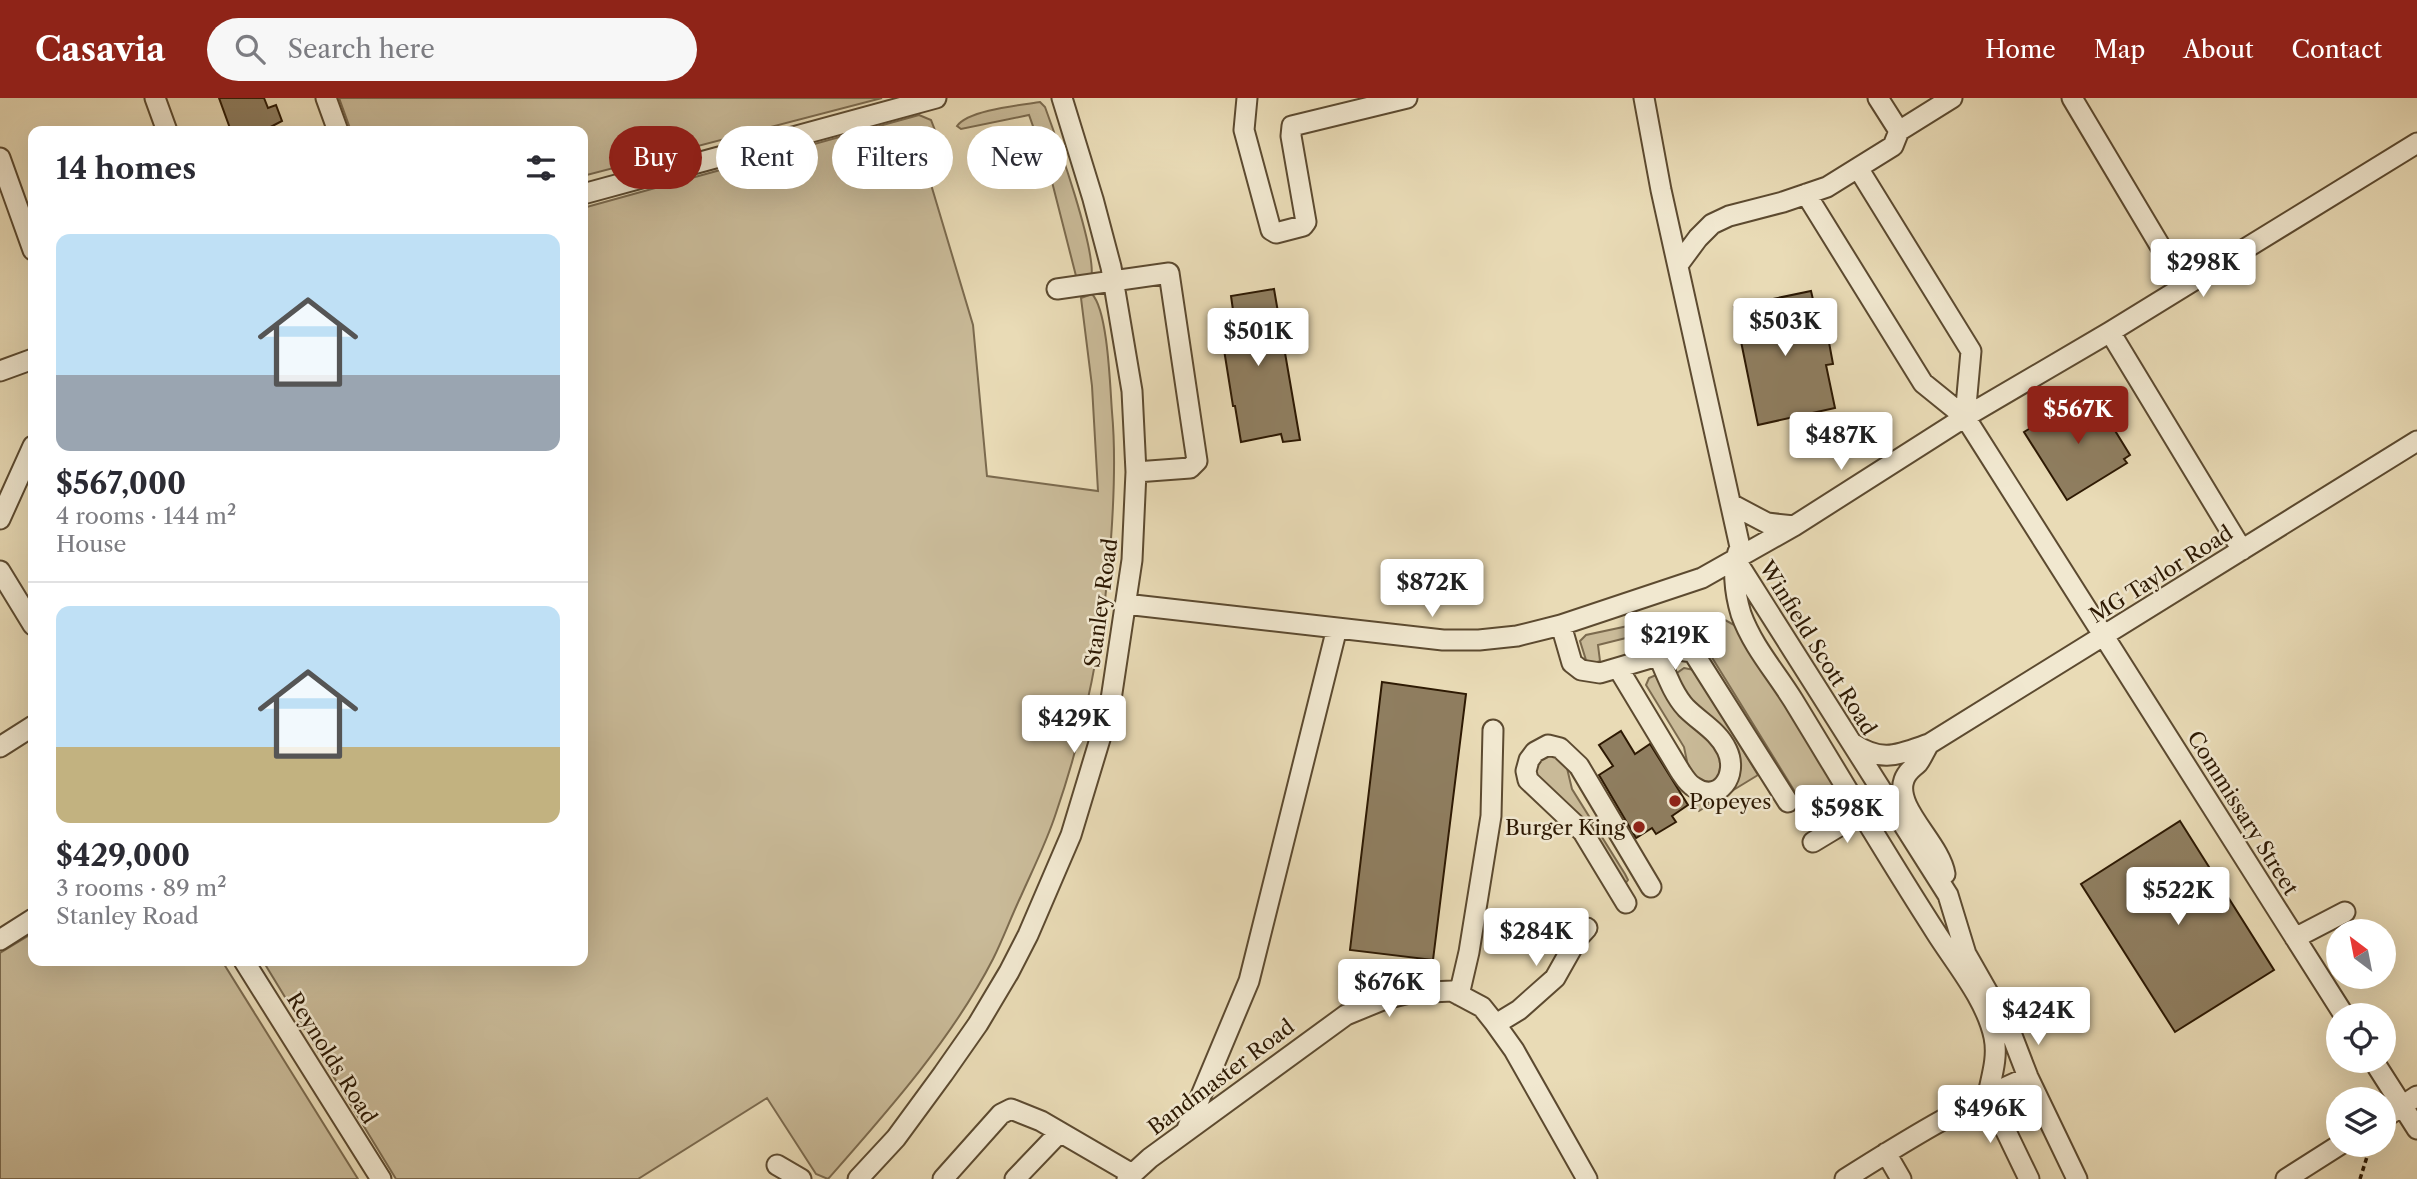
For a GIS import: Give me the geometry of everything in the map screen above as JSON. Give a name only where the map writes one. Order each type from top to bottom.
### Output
[{"type":"street","points":[[155,98],[165,126]]},
{"type":"street","points":[[326,98],[336,126]]},
{"type":"street","points":[[588,193],[936,98]]},
{"type":"street","name":"Stanley Road","points":[[858,1179],[896,1138],[978,1024],[1028,935],[1071,835],[1110,706],[1132,560],[1136,472],[1132,391],[1111,267],[1062,98]]},
{"type":"street","points":[[1247,98],[1244,130],[1271,230],[1276,233],[1303,226],[1306,222],[1291,136],[1292,126],[1407,98]]},
{"type":"street","name":"Winfield Scott Road","points":[[1644,98],[1740,547],[1735,558],[1948,895],[1966,954],[2011,1033],[2028,1077],[2077,1179]]},
{"type":"street","points":[[1878,98],[1899,131]]},
{"type":"street","points":[[1678,265],[1712,224],[1729,216],[1827,187],[1893,146],[1899,131],[1952,98]]},
{"type":"street","points":[[2072,98],[2184,286]]},
{"type":"street","points":[[1125,604],[1443,640],[1479,640],[1517,636],[1561,625],[1702,578],[1794,526],[1965,417],[2110,332],[2417,143]]},
{"type":"street","points":[[0,158],[28,236]]},
{"type":"street","points":[[1858,168],[1971,351],[1965,417]]},
{"type":"street","name":"Commissary Street","points":[[1807,194],[1923,383],[1965,417],[2336,1003]]},
{"type":"street","points":[[1057,289],[1169,273],[1197,461],[1190,468],[1136,472]]},
{"type":"street","points":[[2110,332],[2242,550]]},
{"type":"street","points":[[0,371],[28,361]]},
{"type":"street","name":"MG Taylor Road","points":[[1929,744],[2417,441]]},
{"type":"street","points":[[0,519],[28,457]]},
{"type":"street","points":[[1731,504],[1767,523],[1794,526]]},
{"type":"street","points":[[1735,558],[1739,604],[1755,646],[1791,698],[1983,1006],[1994,1035],[1996,1057],[1988,1094],[2029,1179]]},
{"type":"street","points":[[0,571],[28,617]]},
{"type":"street","points":[[1561,625],[1572,663],[1581,670],[1600,673],[1678,650],[1693,652],[1788,802]]},
{"type":"street","points":[[1187,1131],[1249,981],[1337,628]]},
{"type":"street","points":[[1618,668],[1679,771],[1691,786],[1710,792],[1728,782],[1732,771],[1728,751],[1714,730],[1678,698],[1658,655]]},
{"type":"street","points":[[0,747],[28,729]]},
{"type":"street","points":[[1459,995],[1469,952],[1491,816],[1493,730]]},
{"type":"street","points":[[1852,742],[1868,753],[1879,756],[1906,752],[1929,744]]},
{"type":"street","points":[[1929,744],[1919,762],[1908,771],[1902,783],[1902,797],[1944,866],[1948,895]]},
{"type":"street","points":[[1626,903],[1583,832],[1528,780],[1528,760],[1535,752],[1548,746],[1560,748],[1579,766],[1651,887]]},
{"type":"street","points":[[1813,842],[1861,813]]},
{"type":"street","points":[[2295,938],[2345,912]]},
{"type":"street","points":[[0,940],[28,922]]},
{"type":"street","points":[[1496,1024],[1518,1010],[1555,978],[1577,939],[1587,928]]},
{"type":"street","name":"Reynolds Road","points":[[247,966],[381,1179]]},
{"type":"street","name":"Bandmaster Road","points":[[1133,1177],[1150,1158],[1346,1015],[1385,999],[1409,993],[1452,991],[1482,1007],[1496,1024],[1527,1072],[1587,1179]]},
{"type":"street","points":[[2384,1073],[2409,1101],[2417,1129]]},
{"type":"street","points":[[1849,1178],[1938,1121],[1988,1094],[2028,1077]]},
{"type":"street","points":[[943,1179],[1001,1114],[1011,1109],[1041,1121],[1133,1177]]},
{"type":"street","points":[[1015,1179],[1060,1132]]},
{"type":"street","points":[[1886,1153],[1902,1179]]},
{"type":"street","points":[[2286,1179],[2326,1154]]},
{"type":"street","points":[[777,1165],[801,1179]]},
{"type":"path","points":[[2360,1179],[2367,1157]]},
{"type":"shaded area","points":[[339,98],[882,98],[775,126],[716,126],[716,141],[702,145],[702,126],[609,126],[609,169],[588,175],[588,126],[349,126]]},
{"type":"shaded area","points":[[1040,102],[1045,107],[1052,126],[1033,126],[1029,115],[961,129],[957,126],[972,116]]},
{"type":"shaded area","points":[[919,115],[931,120],[933,126],[879,126]]},
{"type":"shaded area","points":[[832,139],[832,189],[932,189],[973,325],[987,476],[1098,491],[1092,386],[1081,298],[1092,294],[1097,303],[1105,332],[1109,368],[1114,444],[1113,507],[1099,644],[1077,746],[1040,855],[977,989],[938,1046],[895,1101],[828,1179],[816,1174],[767,1098],[638,1179],[396,1179],[266,966],[588,966],[588,207],[652,189],[702,189],[702,175],[716,171],[716,189],[818,189],[818,143]]},
{"type":"shaded area","points":[[1067,171],[1091,266],[1091,279],[1078,280],[1054,189],[1067,189]]},
{"type":"shaded area","points":[[1684,614],[1716,615],[1736,626],[1845,803],[1839,816],[1826,824],[1813,821],[1690,622],[1598,645],[1600,661],[1592,664],[1586,660],[1580,641],[1586,635]]},
{"type":"shaded area","points":[[1684,668],[1694,670],[1758,775],[1699,811],[1685,789],[1735,780],[1675,678]]},
{"type":"shaded area","points":[[1656,675],[1727,762],[1715,782],[1704,784],[1689,771],[1684,747],[1646,685],[1649,678]]},
{"type":"shaded area","points":[[1548,754],[1557,755],[1566,764],[1572,789],[1625,874],[1628,880],[1625,884],[1536,780],[1533,767]]},
{"type":"shaded area","points":[[28,936],[28,966],[225,966],[358,1179],[0,1179],[0,953]]},
{"type":"building","points":[[219,98],[264,98],[268,108],[276,105],[282,121],[272,126],[229,126]]},
{"type":"building","points":[[1274,289],[1300,440],[1283,442],[1281,434],[1241,442],[1218,312],[1233,310],[1231,296]]},
{"type":"building","points":[[1811,291],[1822,338],[1828,337],[1833,364],[1826,365],[1835,408],[1758,425],[1734,307]]},
{"type":"building","points":[[2084,395],[2087,399],[2093,395],[2130,455],[2124,459],[2127,463],[2067,500],[2024,432]]},
{"type":"building","points":[[1382,682],[1466,694],[1433,960],[1350,950]]},
{"type":"building","points":[[1621,731],[1635,754],[1650,744],[1688,805],[1672,816],[1676,822],[1656,834],[1652,828],[1636,838],[1599,775],[1613,766],[1599,745]]},
{"type":"building","points":[[2180,821],[2274,970],[2175,1032],[2081,884]]},
{"type":"place","name":"Popeyes","points":[[1675,801]]},
{"type":"place","name":"Burger King","points":[[1639,827]]}]
